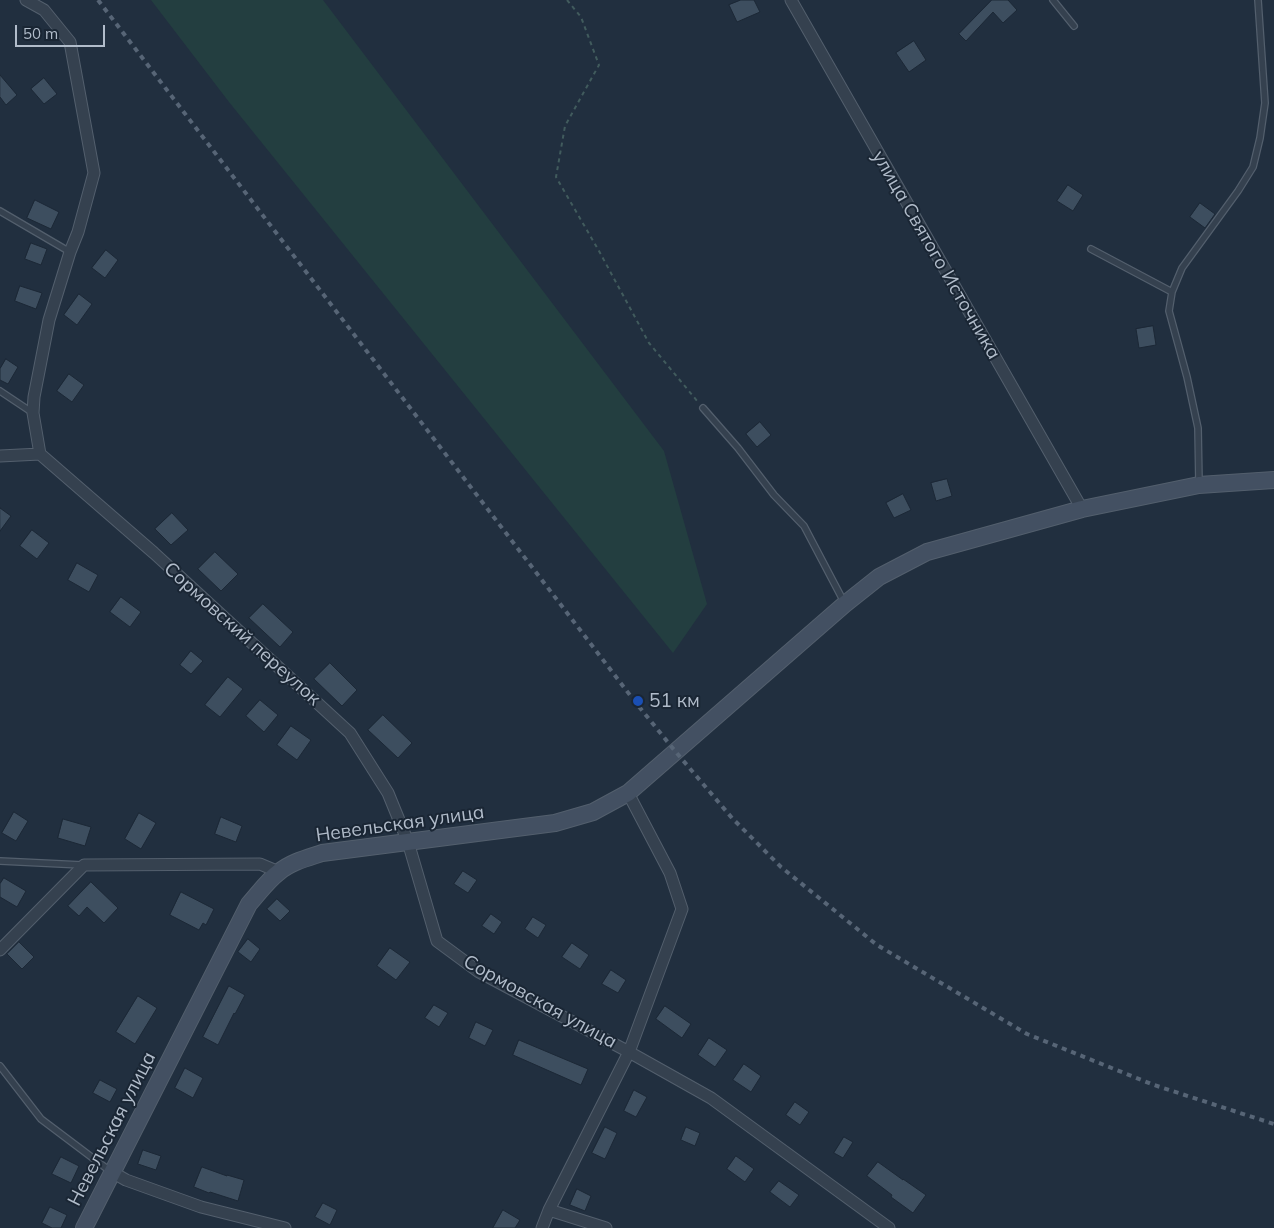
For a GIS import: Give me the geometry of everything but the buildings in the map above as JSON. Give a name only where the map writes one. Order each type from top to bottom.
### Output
[{"type":"street","points":[[0,456],[40,454],[33,413],[34,397],[49,320],[78,232],[94,173],[70,42],[44,10],[26,0]]},
{"type":"street","name":"улица Святого Источника","points":[[791,0],[1082,509]]},
{"type":"street","name":"Сормовский переулок","points":[[40,454],[154,553],[350,733],[388,793],[408,842]]},
{"type":"street","name":"Невельская улица","points":[[85,1228],[249,904],[279,872],[294,863],[322,853],[555,823],[593,812],[628,793],[845,604],[879,577],[927,552],[1082,509],[1199,485],[1274,480]]},
{"type":"street","name":"Сормовская улица","points":[[628,793],[670,873],[682,909],[629,1052]]},
{"type":"street","name":"Сормовская улица","points":[[408,842],[437,940],[479,972],[711,1098],[889,1228]]},
{"type":"street","points":[[0,950],[84,865],[260,864],[279,872]]},
{"type":"street","points":[[542,1228],[549,1210],[629,1052]]},
{"type":"street","points":[[112,1172],[126,1180],[201,1207],[285,1228]]},
{"type":"street","points":[[549,1210],[606,1228]]},
{"type":"lane","points":[[1053,0],[1074,26]]},
{"type":"lane","points":[[1199,485],[1198,428],[1187,377],[1169,311],[1172,292],[1182,268],[1238,191],[1253,167],[1265,103],[1258,0]]},
{"type":"lane","points":[[0,211],[70,252]]},
{"type":"lane","points":[[1091,249],[1172,292]]},
{"type":"lane","points":[[0,391],[33,413]]},
{"type":"lane","points":[[703,408],[738,448],[774,495],[804,526],[845,604]]},
{"type":"lane","points":[[0,861],[84,865]]},
{"type":"lane","points":[[0,1066],[42,1119],[112,1172]]},
{"type":"path","points":[[568,0],[581,17],[599,65],[565,126],[556,177],[649,343],[703,408]]},
{"type":"green space","points":[[151,0],[323,0],[664,451],[707,604],[673,653],[229,102]]},
{"type":"railway","points":[[98,0],[636,703],[732,818],[781,867],[877,945],[1027,1034],[1154,1085],[1274,1124]]},
{"type":"place","name":"51 км","points":[[638,701]]}]
